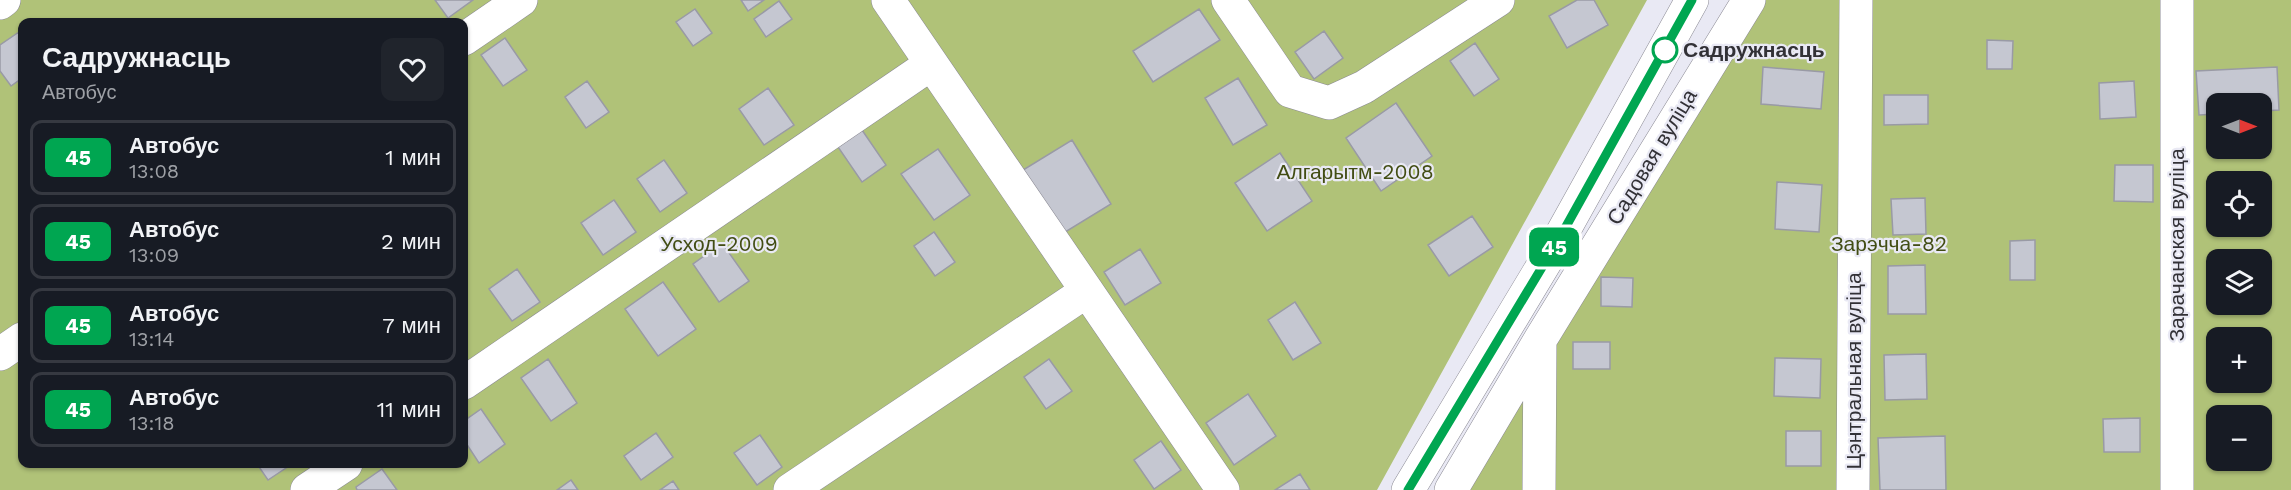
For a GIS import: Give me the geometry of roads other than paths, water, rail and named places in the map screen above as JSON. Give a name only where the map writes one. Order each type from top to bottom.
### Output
[{"type":"street","points":[[0,3],[4,0]]},
{"type":"street","points":[[468,36],[521,0]]},
{"type":"street","points":[[888,0],[1222,490]]},
{"type":"street","points":[[1228,0],[1290,91],[1329,103],[1364,87],[1498,0]]},
{"type":"street","points":[[1408,490],[1559,239],[1692,0]]},
{"type":"street","name":"Садовая вуліца","points":[[1451,490],[1540,340],[1749,0]]},
{"type":"street","name":"Цэнтральная вуліца","points":[[1853,490],[1856,0]]},
{"type":"street","name":"Зарачанская вуліца","points":[[2177,0],[2177,490]]},
{"type":"street","points":[[468,380],[931,64]]},
{"type":"street","points":[[790,490],[1087,291]]},
{"type":"street","points":[[1539,490],[1540,340]]},
{"type":"street","points":[[0,354],[18,342]]},
{"type":"street","points":[[307,490],[340,468]]},
{"type":"place","name":"Садружнасць","points":[[1665,50]]},
{"type":"park label","name":"Алгарытм-2008","points":[[1355,172]]},
{"type":"park label","name":"Усход-2009","points":[[719,244]]},
{"type":"park label","name":"Зарэчча-82","points":[[1889,244]]}]
